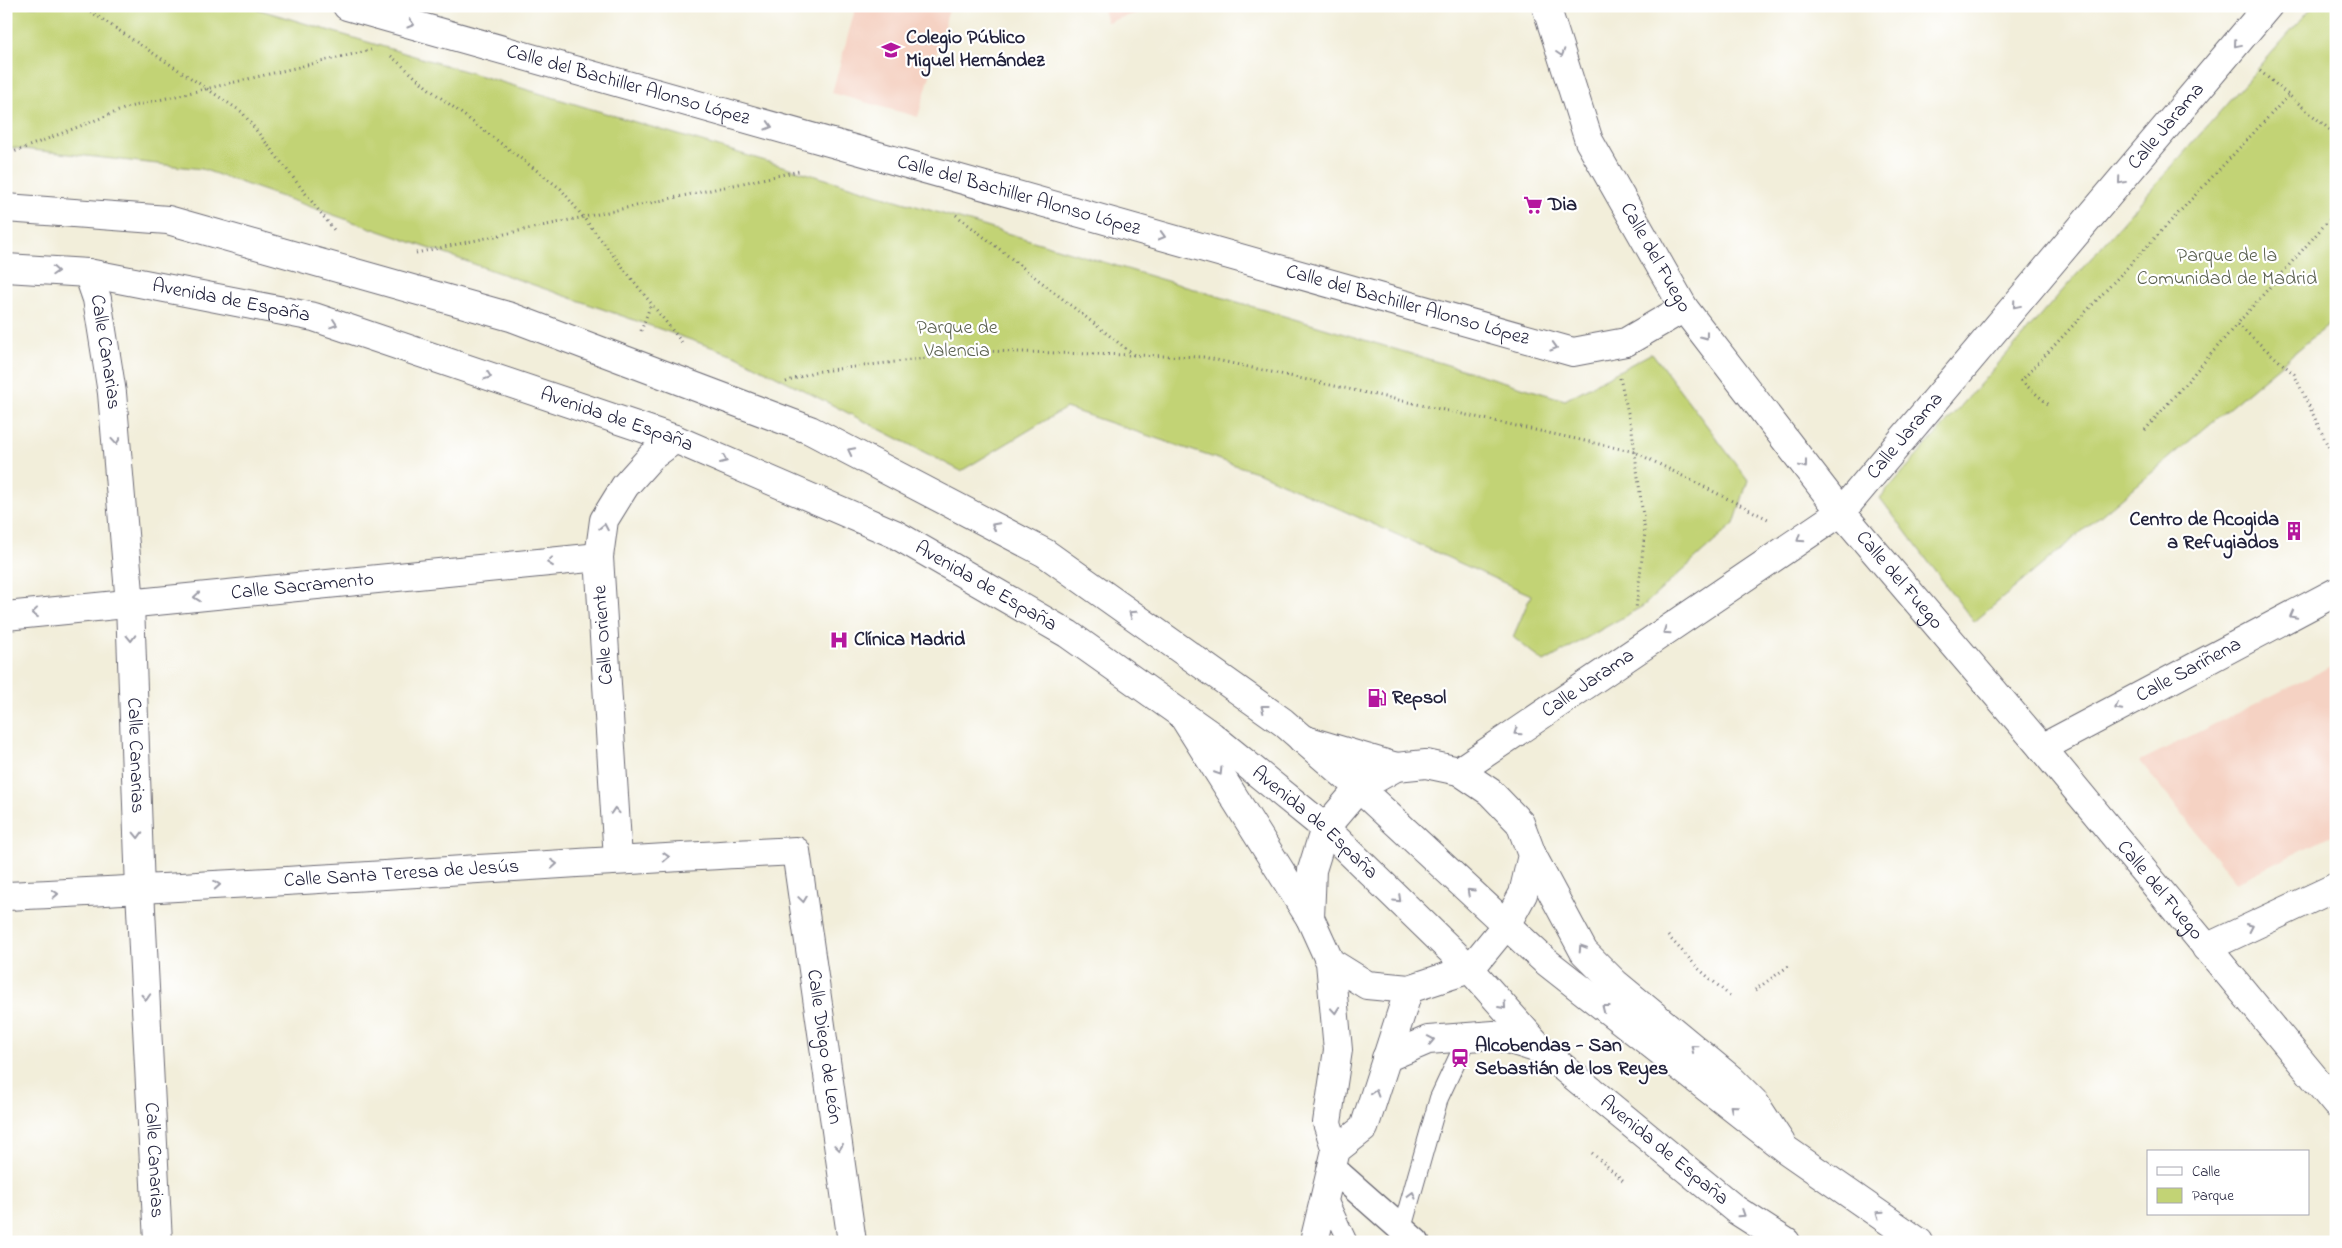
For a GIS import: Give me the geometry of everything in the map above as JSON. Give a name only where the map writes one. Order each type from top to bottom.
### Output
[{"type":"street","name":"Calle del Bachiller Alonso López","points":[[347,6],[1573,352],[1626,342],[1684,308]]},
{"type":"street","name":"Calle del Fuego","points":[[1546,6],[1589,141],[1684,308],[1840,512],[2042,748],[2336,1104]]},
{"type":"street","name":"Calle Jarama","points":[[1459,772],[1840,512],[2268,6]]},
{"type":"street","points":[[6,208],[168,220],[511,317],[810,430],[1045,553],[1229,682],[1302,739],[1359,788],[1544,960],[1785,1149],[1919,1242]]},
{"type":"street","name":"Avenida de España","points":[[6,268],[88,273],[314,317],[675,439],[895,534],[1068,634],[1212,736],[1325,828],[1470,969],[1542,1050],[1736,1210],[1786,1242]]},
{"type":"street","name":"Calle Canarias","points":[[88,273],[97,299],[112,393],[130,604],[140,890],[158,1242]]},
{"type":"street","name":"Calle Oriente","points":[[618,860],[599,557],[604,520],[625,486],[651,457],[675,439]]},
{"type":"street","name":"Calle Sacramento","points":[[6,616],[599,557]]},
{"type":"street","name":"Calle Sariñena","points":[[2042,748],[2336,592]]},
{"type":"street","points":[[1183,716],[1310,918],[1330,962],[1338,1050],[1327,1123],[1330,1170],[1314,1242]]},
{"type":"street","points":[[1302,739],[1396,767],[1426,764],[1459,772],[1490,792],[1520,823],[1532,854],[1584,952],[1615,983],[1731,1079],[1754,1102],[1785,1149]]},
{"type":"street","points":[[1310,918],[1312,870],[1325,828],[1359,788],[1396,767]]},
{"type":"street","name":"Calle Santa Teresa de Jesús","points":[[6,896],[140,890],[618,860],[796,851]]},
{"type":"street","name":"Calle Diego de León","points":[[796,851],[852,1242]]},
{"type":"street","points":[[1330,962],[1367,985],[1409,990],[1470,969],[1506,925],[1523,894],[1532,854]]},
{"type":"street","points":[[2206,948],[2336,887]]},
{"type":"street","points":[[1330,1170],[1364,1128],[1409,990]]},
{"type":"street","points":[[1386,1058],[1428,1040],[1468,1036],[1494,1035],[1542,1050]]},
{"type":"street","points":[[1330,1170],[1405,1238]]},
{"type":"lane","points":[[1405,1238],[1439,1098],[1468,1036]]},
{"type":"lane","points":[[1330,1170],[1348,1242]]},
{"type":"path","points":[[82,6],[242,112],[338,234]]},
{"type":"path","points":[[2233,48],[2336,135]]},
{"type":"path","points":[[6,155],[129,107],[372,50]]},
{"type":"path","points":[[388,53],[428,88],[561,189],[686,347]]},
{"type":"path","points":[[2048,404],[2021,381],[2289,95]]},
{"type":"path","points":[[409,254],[805,169]]},
{"type":"path","points":[[2145,430],[2336,212]]},
{"type":"path","points":[[953,213],[1134,355]]},
{"type":"path","points":[[2237,324],[2294,374],[2336,463]]},
{"type":"path","points":[[1611,345],[1632,430],[1645,532],[1631,654]]},
{"type":"path","points":[[735,402],[813,372],[985,350],[1203,357],[1635,452],[1804,537]]},
{"type":"path","points":[[1668,936],[1699,969],[1730,996]]},
{"type":"path","points":[[1756,990],[1790,965]]},
{"type":"path","points":[[1592,1153],[1625,1182]]},
{"type":"shaded area","name":"Colegio Público Miguel Hernández","points":[[856,6],[950,6],[918,117],[832,93]]},
{"type":"shaded area","points":[[1102,6],[1161,6],[1107,22]]},
{"type":"shaded area","points":[[2336,664],[2336,833],[2236,883],[2140,761]]},
{"type":"green space","name":"Parque de Valencia","points":[[6,6],[247,6],[1565,400],[1652,353],[1748,480],[1734,524],[1643,606],[1544,662],[1513,637],[1531,595],[1262,474],[1066,408],[961,471],[737,356],[202,169],[6,147]]},
{"type":"green space","name":"Parque de la Comunidad de Madrid","points":[[2313,6],[2336,6],[2336,318],[1974,622],[1880,498]]},
{"type":"place","name":"Colegio Público Miguel Hernández","points":[[891,50]]},
{"type":"place","name":"Dia","points":[[1533,205]]},
{"type":"place","name":"Centro de Acogida a Refugiados","points":[[2294,531]]},
{"type":"place","name":"Clínica Madrid","points":[[839,640]]},
{"type":"place","name":"Repsol","points":[[1377,698]]},
{"type":"place","name":"Alcobendas - San Sebastián de los Reyes","points":[[1460,1058]]}]
